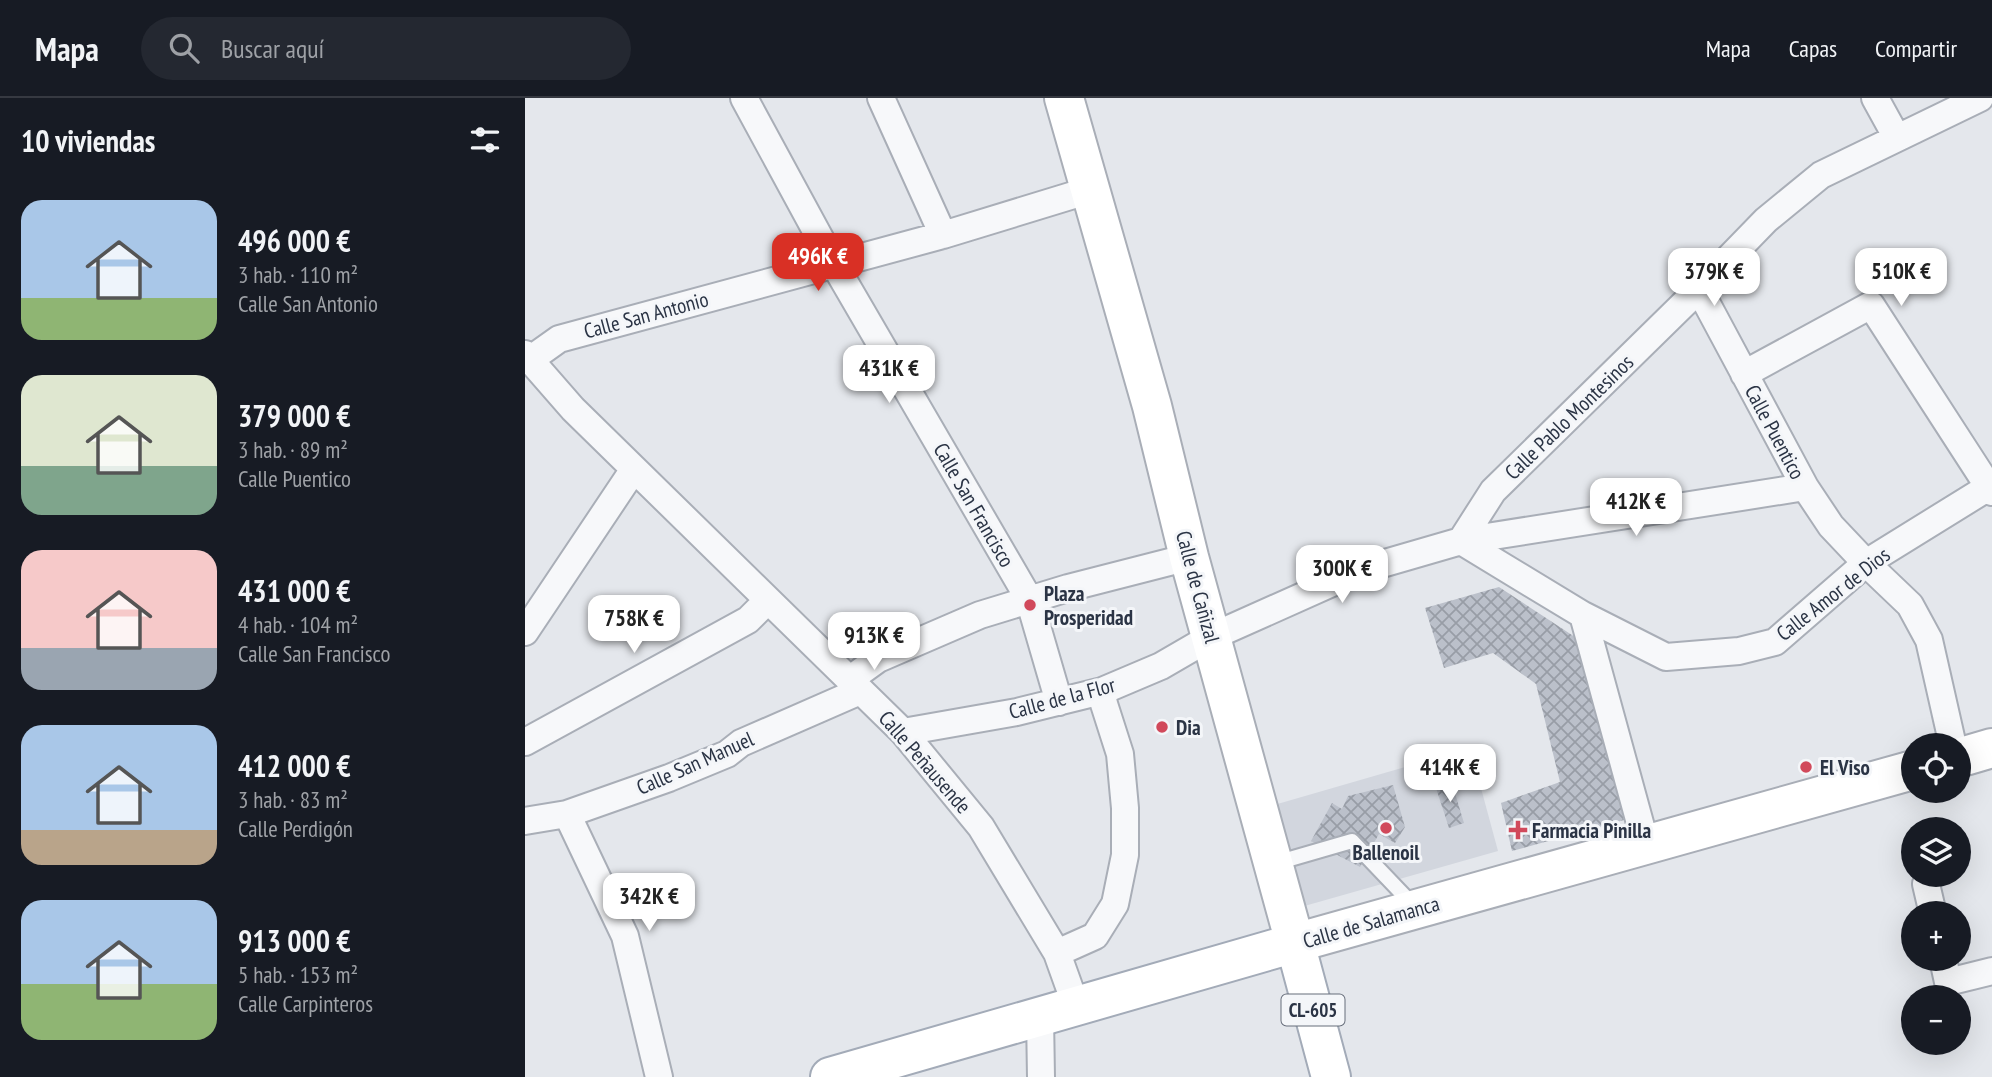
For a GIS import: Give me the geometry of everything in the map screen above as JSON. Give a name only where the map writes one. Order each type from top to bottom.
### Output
[{"type":"main road","name":"Calle de Cañizal","points":[[1064,98],[1152,406],[1189,557],[1331,1077]]},
{"type":"main road","points":[[1971,754],[1992,748]]},
{"type":"main road","name":"Calle de Salamanca","points":[[830,1077],[1901,773]]},
{"type":"street","name":"Calle San Francisco","points":[[744,98],[834,264],[1029,599],[1059,702]]},
{"type":"street","points":[[881,98],[943,235]]},
{"type":"street","points":[[1875,98],[1897,138]]},
{"type":"street","name":"Calle Pablo Montesinos","points":[[1461,541],[1493,491],[1766,220],[1821,175],[1980,98]]},
{"type":"street","name":"Calle San Antonio","points":[[527,361],[559,339],[943,235],[1090,190]]},
{"type":"street","name":"Calle Puentico","points":[[1699,289],[1805,487],[1831,526],[1910,605],[1929,640],[1950,733]]},
{"type":"street","points":[[1744,373],[1871,305],[1991,488]]},
{"type":"street","name":"Calle Peñausende","points":[[527,361],[903,732],[981,827],[1057,953],[1058,1011],[1041,1077]]},
{"type":"street","points":[[525,632],[634,469]]},
{"type":"street","points":[[1211,637],[1361,570],[1461,541],[1805,487]]},
{"type":"street","name":"Calle Amor de Dios","points":[[1461,541],[1583,615],[1666,657],[1739,651],[1775,642],[1866,563],[1991,488]]},
{"type":"street","name":"Calle San Manuel","points":[[525,821],[566,814],[669,779],[727,754],[741,743],[855,685],[878,659],[980,615],[1029,599],[1189,557]]},
{"type":"street","points":[[525,742],[748,620],[768,600]]},
{"type":"street","points":[[1583,615],[1646,845]]},
{"type":"street","name":"Calle de la Flor","points":[[903,732],[1017,712],[1102,691],[1161,666],[1211,637]]},
{"type":"street","points":[[1057,953],[1095,936],[1115,904],[1125,855],[1121,754],[1102,691]]},
{"type":"street","points":[[566,814],[625,936],[659,1077]]},
{"type":"street","points":[[1946,971],[1948,982],[1992,971]]},
{"type":"lane","points":[[1273,863],[1352,841],[1417,909]]},
{"type":"shaded area","name":"Ballenoil","points":[[1450,754],[1455,772],[1475,766],[1498,851],[1301,907],[1274,805]]},
{"type":"building","points":[[1499,587],[1578,639],[1624,820],[1512,851],[1501,803],[1560,782],[1536,684],[1493,653],[1444,668],[1425,608]]},
{"type":"building","points":[[1451,780],[1464,823],[1449,828],[1435,785]]},
{"type":"building","points":[[1393,785],[1405,827],[1395,843],[1379,834],[1360,867],[1311,841],[1332,803],[1342,809],[1348,796]]},
{"type":"place","name":"Plaza Prosperidad","points":[[1030,605]]},
{"type":"place","name":"Dia","points":[[1162,727]]},
{"type":"place","name":"El Viso","points":[[1806,767]]},
{"type":"place","name":"Ballenoil","points":[[1386,828]]},
{"type":"place","name":"Farmacia Pinilla","points":[[1518,830]]}]
